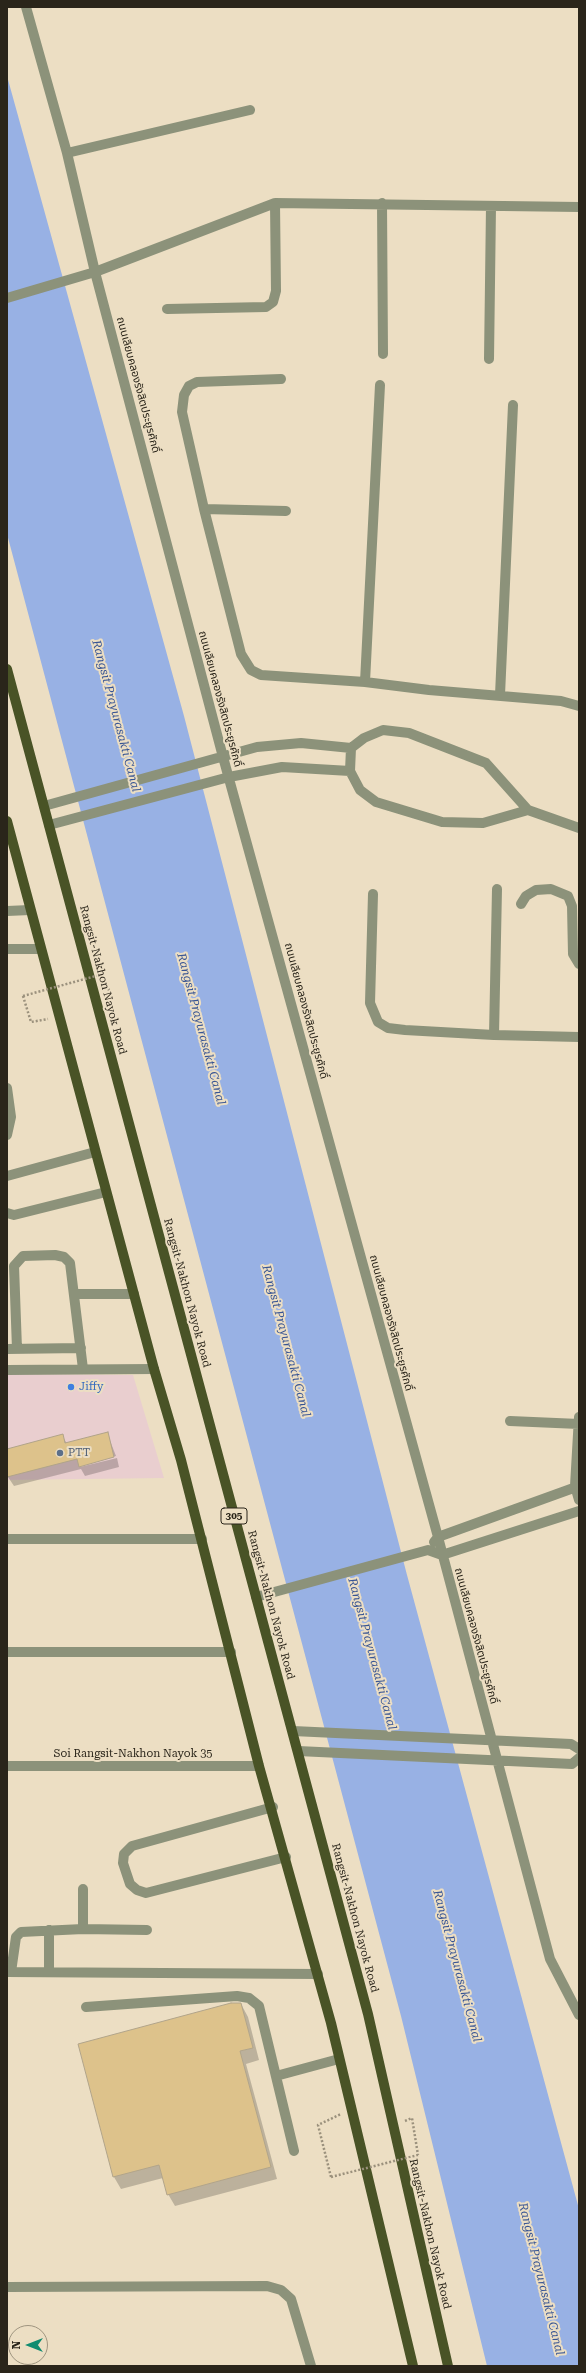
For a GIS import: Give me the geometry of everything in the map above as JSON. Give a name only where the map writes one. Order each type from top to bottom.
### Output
[{"type":"main road","name":"Rangsit-Nakhon Nayok Road","points":[[7,669],[368,2014],[448,2366]]},
{"type":"main road","points":[[7,824],[154,1369],[202,1538],[260,1766],[318,1974],[352,2108],[413,2366]]},
{"type":"street","name":"ถนนเลียบคลองรังสิตประยูรศักดิ์","points":[[26,7],[67,153],[95,272],[223,757],[438,1537],[550,1959],[579,2015]]},
{"type":"street","points":[[67,153],[250,110]]},
{"type":"street","points":[[167,309],[266,307],[272,302],[276,291],[275,203]]},
{"type":"street","points":[[7,298],[95,272],[275,203],[382,203],[579,207]]},
{"type":"street","points":[[382,203],[383,354]]},
{"type":"street","points":[[489,359],[491,206]]},
{"type":"street","points":[[281,378],[198,382],[189,386],[184,395],[182,412],[204,509],[241,654],[251,670],[261,674],[365,682],[429,690],[561,701],[579,706]]},
{"type":"street","points":[[365,682],[380,384]]},
{"type":"street","points":[[500,695],[513,405]]},
{"type":"street","points":[[204,509],[286,511]]},
{"type":"street","points":[[44,806],[257,747],[282,744],[351,748],[364,738],[383,730],[409,733],[486,763],[528,810],[579,828]]},
{"type":"street","points":[[351,748],[350,771],[360,790],[376,802],[442,822],[483,823],[528,810]]},
{"type":"street","points":[[49,826],[203,783],[282,767],[350,771]]},
{"type":"street","points":[[494,1035],[497,889]]},
{"type":"street","points":[[521,904],[526,896],[536,890],[551,889],[568,896],[572,906],[573,954],[579,964]]},
{"type":"street","points":[[373,894],[370,1003],[378,1022],[388,1028],[405,1030],[494,1035],[579,1037]]},
{"type":"street","points":[[7,911],[30,910]]},
{"type":"street","points":[[7,949],[40,949]]},
{"type":"street","points":[[7,1088],[11,1117],[7,1135]]},
{"type":"street","points":[[7,1176],[95,1152]]},
{"type":"street","points":[[7,1213],[14,1215],[106,1192]]},
{"type":"street","points":[[81,1348],[12,1349],[14,1266],[17,1260],[23,1256],[55,1254],[64,1257],[70,1264],[81,1348],[83,1369]]},
{"type":"street","points":[[74,1294],[134,1294]]},
{"type":"street","points":[[7,1370],[154,1369]]},
{"type":"street","points":[[579,1417],[577,1486],[579,1500]]},
{"type":"street","points":[[510,1421],[579,1424]]},
{"type":"street","points":[[428,1550],[438,1537],[577,1486]]},
{"type":"street","points":[[256,1598],[278,1590],[428,1550],[442,1555],[579,1511]]},
{"type":"street","points":[[7,1539],[202,1538]]},
{"type":"street","points":[[7,1652],[231,1652]]},
{"type":"street","points":[[293,1731],[492,1742],[572,1744],[579,1749]]},
{"type":"street","points":[[298,1751],[572,1764],[579,1758]]},
{"type":"street","name":"Soi Rangsit-Nakhon Nayok 35","points":[[7,1766],[260,1766]]},
{"type":"street","points":[[272,1807],[132,1846],[124,1854],[123,1863],[130,1884],[137,1890],[146,1893],[286,1857]]},
{"type":"street","points":[[83,1889],[83,1929]]},
{"type":"street","points":[[147,1930],[83,1929],[29,1930],[21,1932],[16,1937],[9,1972],[318,1974]]},
{"type":"street","points":[[49,1930],[49,1972]]},
{"type":"street","points":[[86,2007],[237,1996],[249,1998],[260,2006],[294,2151]]},
{"type":"street","points":[[276,2076],[339,2059]]},
{"type":"street","points":[[7,2287],[267,2286],[281,2290],[291,2299],[311,2366]]},
{"type":"path","points":[[60,1018],[31,1022],[22,996],[104,974]]},
{"type":"path","points":[[352,2108],[318,2125],[332,2177],[418,2155],[412,2118],[393,2125]]},
{"type":"shaded area","points":[[7,1374],[133,1375],[164,1478],[7,1480]]},
{"type":"water","name":"Rangsit Prayurasakti Canal","points":[[7,76],[184,716],[407,1575],[579,2209],[579,2366],[487,2366],[401,2016],[7,534]]},
{"type":"building","name":"PTT","points":[[108,1432],[114,1457],[79,1467],[77,1459],[7,1477],[7,1449],[63,1434],[65,1443]]},
{"type":"building","points":[[231,2003],[241,2003],[253,2048],[240,2051],[271,2167],[167,2195],[159,2165],[113,2177],[78,2044]]},
{"type":"place","name":"Jiffy","points":[[71,1387]]},
{"type":"place","name":"PTT","points":[[60,1453]]}]
